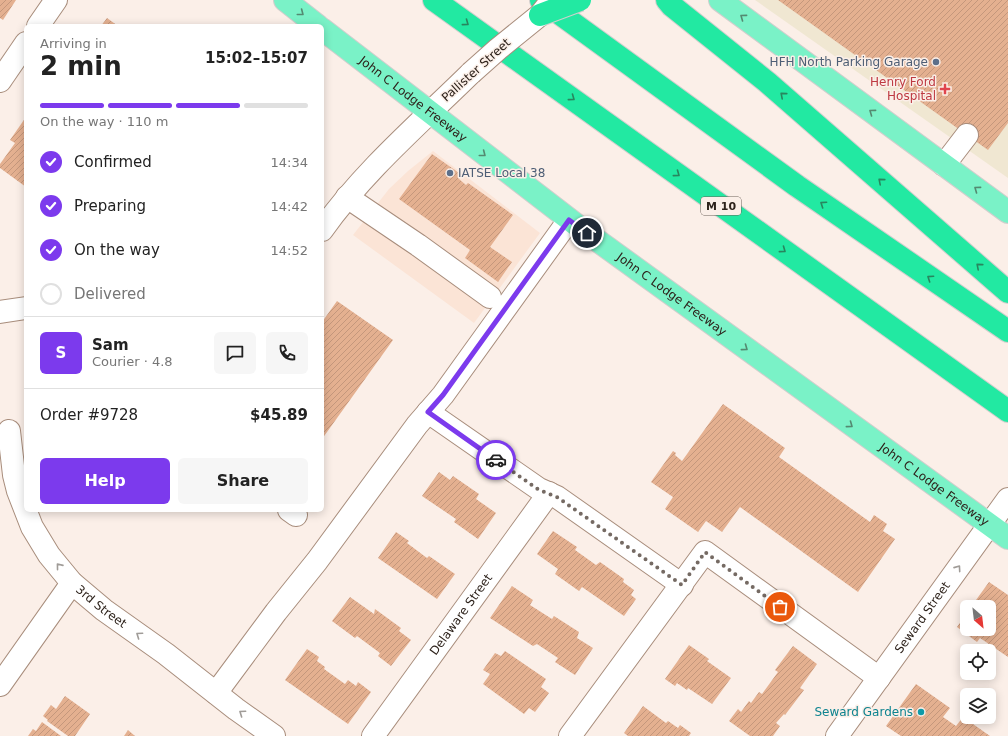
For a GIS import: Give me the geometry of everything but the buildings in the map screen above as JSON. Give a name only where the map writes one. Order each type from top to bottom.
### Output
[{"type":"highway","name":"M 10","points":[[434,0],[1008,411]]},
{"type":"highway","points":[[547,4],[580,0]]},
{"type":"highway","points":[[664,2],[767,82],[1008,292]]},
{"type":"highway","points":[[547,4],[797,186],[1008,332]]},
{"type":"main road","points":[[284,0],[315,24]]},
{"type":"main road","points":[[720,0],[1008,212]]},
{"type":"main road","name":"John C Lodge Freeway","points":[[324,31],[569,220],[1008,538]]},
{"type":"street","points":[[39,24],[56,0]]},
{"type":"street","name":"Pallister Street","points":[[324,227],[348,197],[380,161],[471,73],[547,4]]},
{"type":"street","points":[[0,81],[24,46]]},
{"type":"street","points":[[944,165],[967,135]]},
{"type":"street","points":[[348,197],[490,297]]},
{"type":"street","points":[[216,693],[276,612],[317,561],[417,425],[443,395],[569,220]]},
{"type":"street","points":[[0,312],[24,308]]},
{"type":"street","points":[[428,412],[539,490],[557,497],[682,585]]},
{"type":"street","name":"3rd Street","points":[[12,431],[14,476],[24,506]]},
{"type":"street","name":"Delaware Street","points":[[374,736],[549,494]]},
{"type":"street","name":"Seward Street","points":[[837,736],[1008,499]]},
{"type":"street","name":"3rd Street","points":[[26,512],[32,527],[49,554],[72,583],[104,610],[166,654],[274,736]]},
{"type":"street","points":[[570,736],[705,552],[879,678]]},
{"type":"street","points":[[0,685],[72,583]]},
{"type":"shaded area","name":"Henry Ford Hospital","points":[[755,0],[1008,0],[1008,178]]},
{"type":"shaded area","points":[[433,151],[540,233],[474,323],[353,235],[389,189],[408,171]]},
{"type":"way so far","points":[[496,460],[539,490],[557,497],[682,585],[705,552],[780,607]]},
{"type":"place","name":"HFH North Parking Garage","points":[[936,62]]},
{"type":"place","name":"Henry Ford Hospital","points":[[945,89]]},
{"type":"place","name":"IATSE Local 38","points":[[450,173]]},
{"type":"place","name":"Seward Gardens","points":[[921,712]]},
{"type":"route","points":[[496,460],[428,412],[443,395],[569,220],[587,233]]}]
